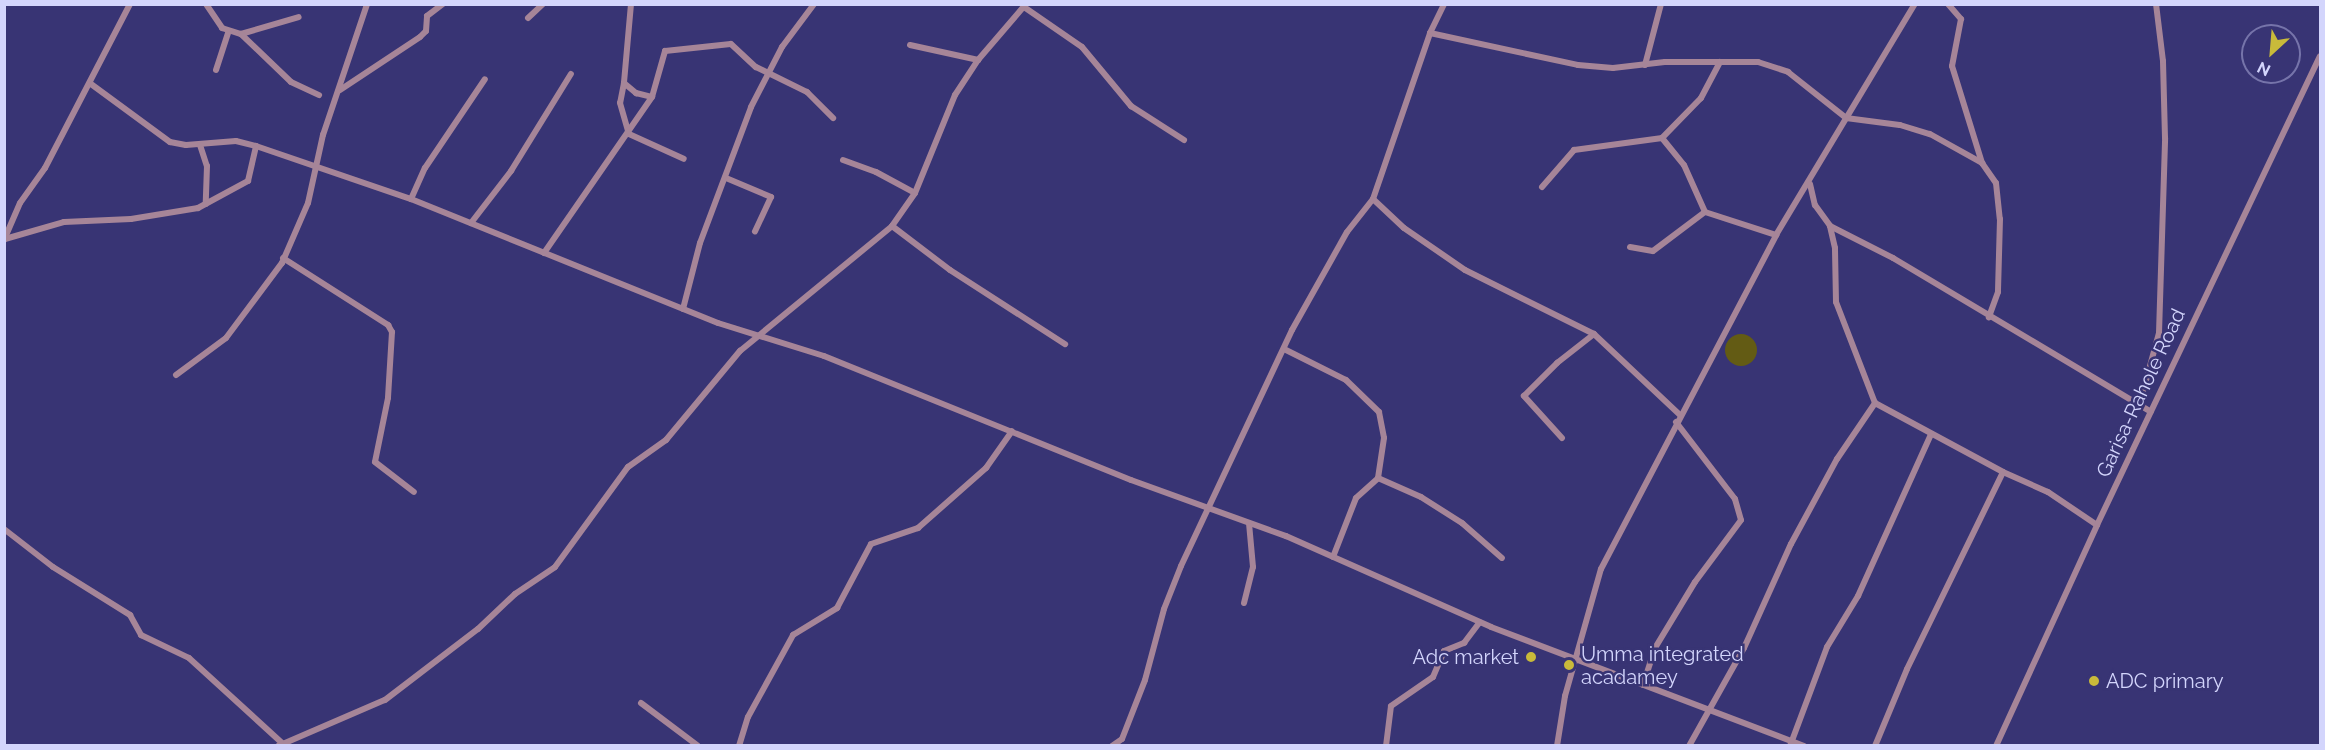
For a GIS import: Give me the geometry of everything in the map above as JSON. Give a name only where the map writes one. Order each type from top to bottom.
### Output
[{"type":"street","points":[[5,240],[20,203],[38,182],[91,84],[130,4]]},
{"type":"street","points":[[206,4],[228,32],[241,34],[298,17]]},
{"type":"street","points":[[176,375],[226,338],[283,258],[308,203],[316,165],[367,4]]},
{"type":"street","points":[[339,91],[420,37],[426,31],[427,16],[443,4]]},
{"type":"street","points":[[528,18],[543,4]]},
{"type":"street","points":[[631,4],[620,103],[629,134],[684,159]]},
{"type":"street","points":[[683,309],[700,243],[766,72],[814,4]]},
{"type":"street","points":[[1112,746],[1122,739],[1145,680],[1174,582],[1211,508],[1284,349],[1347,232],[1373,199],[1430,33],[1444,4]]},
{"type":"street","points":[[1645,65],[1661,4]]},
{"type":"street","points":[[1557,746],[1574,659],[1601,569],[1776,235],[1810,184],[1846,117],[1915,4]]},
{"type":"street","points":[[1947,4],[1961,19],[1952,66],[1982,163],[1996,183],[2000,219],[1998,292],[1989,317]]},
{"type":"street","points":[[2139,405],[2159,333],[2165,138],[2163,61],[2156,4]]},
{"type":"street","points":[[4,529],[53,567],[130,615],[141,634],[189,658],[280,744],[386,700],[478,629],[514,594],[555,567],[628,467],[666,440],[740,351],[825,278],[892,226],[915,193],[945,111],[978,60],[1025,6],[1082,47],[1131,106],[1184,140]]},
{"type":"street","points":[[216,70],[228,32]]},
{"type":"street","points":[[1430,33],[1578,65],[1758,62],[1788,72],[1846,117],[1916,129],[1982,163]]},
{"type":"street","points":[[241,34],[291,82],[319,95]]},
{"type":"street","points":[[544,253],[581,196],[629,134],[652,97],[663,55],[673,49],[730,44],[766,72],[807,92],[833,118]]},
{"type":"street","points":[[910,45],[978,60]]},
{"type":"street","name":"Garisa-Rahole Road","points":[[1996,746],[2097,525],[2320,56]]},
{"type":"street","points":[[1542,187],[1574,150],[1662,138],[1701,98],[1720,62]]},
{"type":"street","points":[[471,223],[511,171],[571,74]]},
{"type":"street","points":[[411,199],[425,168],[485,79]]},
{"type":"street","points":[[624,83],[636,93],[652,97]]},
{"type":"street","points":[[91,84],[170,142],[200,145],[236,141],[316,165],[411,199],[683,309],[759,337],[824,356],[1249,523],[1480,622],[1791,743],[1804,746]]},
{"type":"street","points":[[1662,138],[1684,165],[1705,212],[1776,235]]},
{"type":"street","points":[[200,145],[207,166],[206,204]]},
{"type":"street","points":[[5,240],[64,222],[172,215],[206,204],[248,181],[256,146]]},
{"type":"street","points":[[843,160],[876,172],[915,193]]},
{"type":"street","points":[[726,178],[771,197],[755,232]]},
{"type":"street","points":[[1810,184],[1815,205],[1830,226],[1835,248],[1836,302],[1875,403],[2003,472],[2048,492],[2097,525]]},
{"type":"street","points":[[1373,199],[1404,228],[1465,270],[1594,334],[1680,415]]},
{"type":"street","points":[[1630,247],[1653,251],[1705,212]]},
{"type":"street","points":[[892,226],[950,270],[1065,344]]},
{"type":"street","points":[[1830,226],[1893,258],[2151,412]]},
{"type":"street","points":[[283,258],[388,326],[392,332],[388,398],[375,462],[414,492]]},
{"type":"street","points":[[1562,438],[1524,396],[1557,363],[1594,334]]},
{"type":"street","points":[[1284,349],[1346,380],[1378,412],[1384,438],[1378,478],[1356,498],[1332,557]]},
{"type":"street","points":[[1689,746],[1744,648],[1796,535],[1837,459],[1875,403]]},
{"type":"street","points":[[1644,685],[1655,648],[1695,582],[1741,520],[1735,499],[1676,422]]},
{"type":"street","points":[[739,746],[748,717],[793,635],[837,608],[871,544],[918,528],[986,468],[1012,431]]},
{"type":"street","points":[[1791,743],[1827,647],[1858,596],[1930,434]]},
{"type":"street","points":[[1875,746],[1907,669],[2003,472]]},
{"type":"street","points":[[1378,478],[1421,497],[1462,523],[1502,558]]},
{"type":"street","points":[[1244,603],[1253,567],[1249,523]]},
{"type":"street","points":[[1386,746],[1391,706],[1432,677],[1444,651],[1464,643],[1480,622]]},
{"type":"street","points":[[642,703],[698,746]]},
{"type":"shaded area","points":[[1741,334],[1752,339],[1757,350],[1752,361],[1741,366],[1730,361],[1725,350],[1730,339]]},
{"type":"place","name":"Adc market","points":[[1531,657]]},
{"type":"place","name":"Umma integrated acadamey","points":[[1569,665]]},
{"type":"place","name":"ADC primary","points":[[2094,681]]}]
